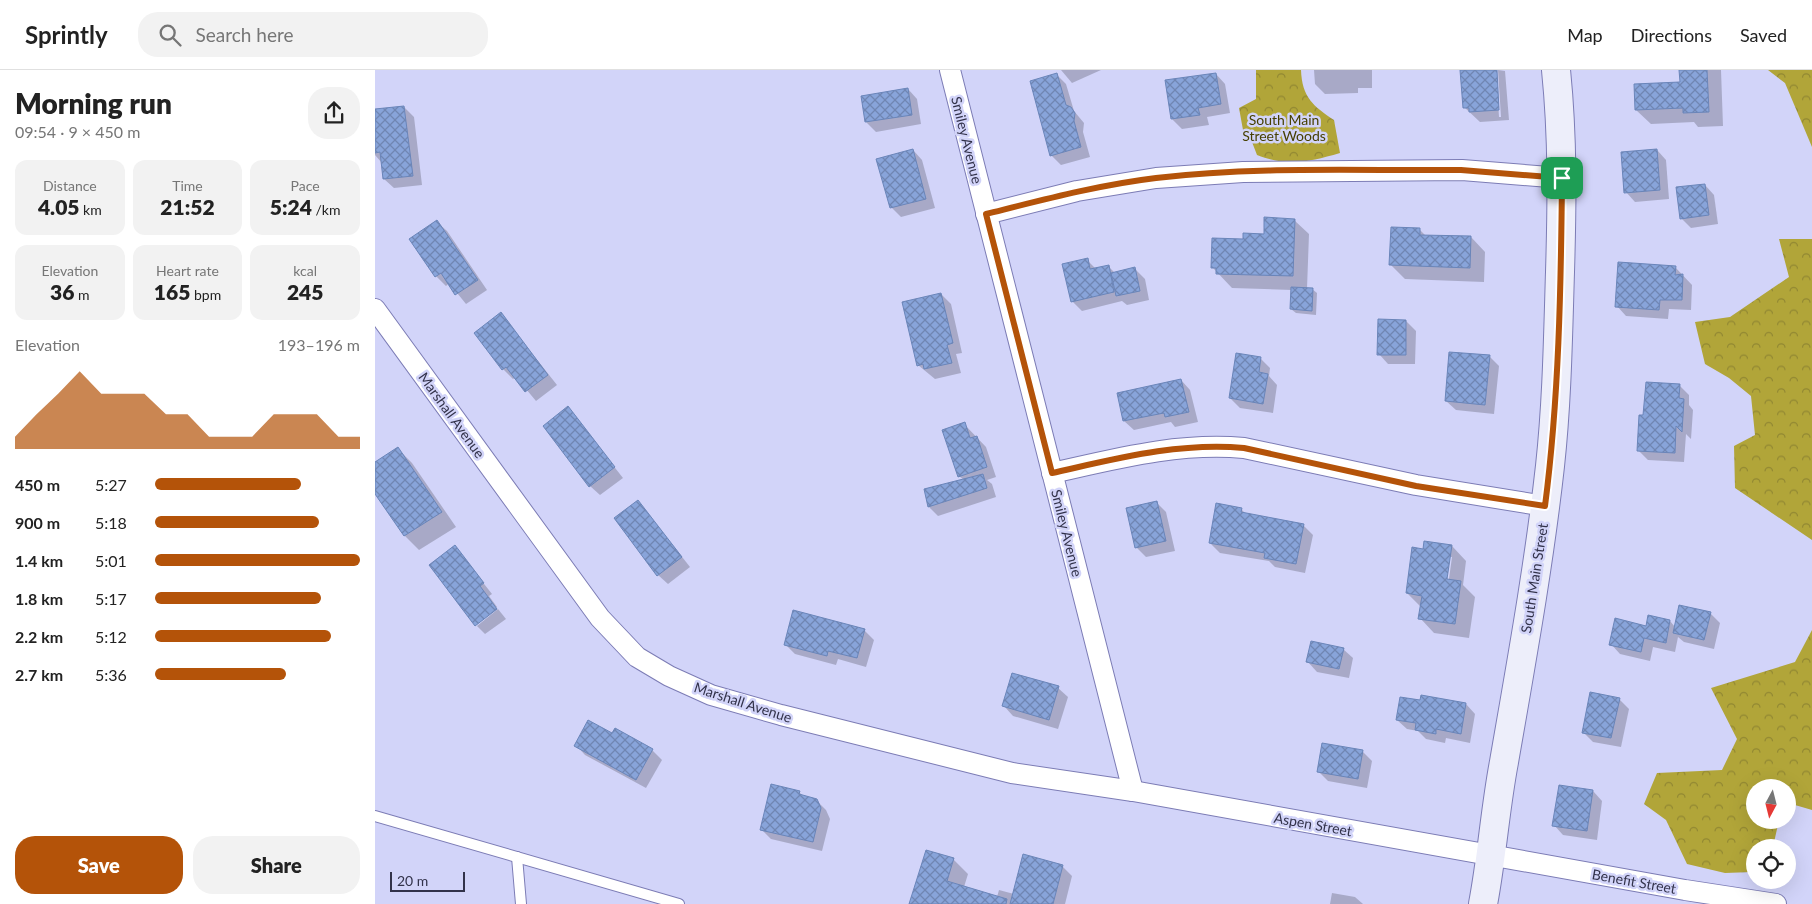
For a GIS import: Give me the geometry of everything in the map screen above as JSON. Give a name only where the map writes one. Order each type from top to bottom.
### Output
[{"type":"main road","name":"South Main Street","points":[[1483,904],[1493,856],[1501,777],[1545,506],[1555,406],[1562,178],[1556,70]]},
{"type":"street","name":"Smiley Avenue","points":[[950,70],[1133,791]]},
{"type":"street","points":[[986,214],[1097,188],[1156,178],[1243,172],[1461,170],[1562,178]]},
{"type":"street","name":"Marshall Avenue","points":[[375,310],[600,618],[637,656],[669,676],[711,695],[781,715],[1012,773],[1133,791]]},
{"type":"street","points":[[1052,473],[1142,453],[1217,445],[1244,448],[1416,486],[1545,506]]},
{"type":"street","name":"Aspen Street","points":[[1133,791],[1493,856]]},
{"type":"street","name":"Benefit Street","points":[[1493,856],[1777,904]]},
{"type":"lane","points":[[378,817],[679,904]]},
{"type":"lane","points":[[517,857],[521,904]]},
{"type":"green space","name":"South Main Street Woods","points":[[1256,70],[1301,70],[1306,94],[1320,110],[1334,120],[1340,153],[1299,162],[1279,161],[1257,155],[1252,142],[1243,130],[1239,108],[1256,99]]},
{"type":"green space","points":[[1768,70],[1812,70],[1812,147],[1785,83]]},
{"type":"green space","points":[[1779,239],[1812,239],[1812,540],[1735,488],[1734,446],[1755,435],[1751,396],[1729,378],[1705,364],[1695,322],[1730,317],[1789,277]]},
{"type":"green space","points":[[1812,630],[1812,810],[1796,805],[1796,779],[1746,779],[1746,829],[1777,829],[1775,839],[1746,839],[1746,872],[1725,873],[1687,864],[1666,820],[1644,804],[1657,773],[1722,770],[1737,739],[1711,688],[1795,662]]},
{"type":"building","points":[[1460,70],[1497,70],[1499,110],[1469,112],[1469,108],[1463,108]]},
{"type":"building","points":[[1679,70],[1707,70],[1709,112],[1683,113],[1683,108],[1635,110],[1634,84],[1680,82]]},
{"type":"building","points":[[1057,73],[1066,105],[1071,107],[1075,113],[1074,121],[1081,147],[1050,156],[1030,81]]},
{"type":"building","points":[[1216,73],[1221,104],[1198,108],[1200,115],[1171,119],[1165,80]]},
{"type":"building","points":[[908,88],[912,115],[865,122],[861,96]]},
{"type":"building","points":[[404,106],[413,176],[383,179],[380,152],[375,153],[375,109]]},
{"type":"building","points":[[913,149],[926,199],[890,208],[876,159]]},
{"type":"building","points":[[1657,149],[1660,190],[1624,193],[1621,152]]},
{"type":"building","points":[[1705,184],[1709,215],[1680,219],[1676,187]]},
{"type":"building","points":[[1264,217],[1295,219],[1293,276],[1216,274],[1216,268],[1211,268],[1212,238],[1243,239],[1243,233],[1264,234]]},
{"type":"building","points":[[437,220],[478,280],[455,295],[441,273],[435,277],[409,239]]},
{"type":"building","points":[[1391,227],[1420,228],[1420,235],[1471,236],[1470,268],[1389,265]]},
{"type":"building","points":[[1088,258],[1090,269],[1109,265],[1114,292],[1071,302],[1062,264]]},
{"type":"building","points":[[1618,262],[1676,266],[1675,275],[1683,274],[1682,300],[1660,300],[1659,310],[1615,307]]},
{"type":"building","points":[[1135,267],[1140,291],[1116,296],[1111,273]]},
{"type":"building","points":[[1291,287],[1313,288],[1312,311],[1290,309]]},
{"type":"building","points":[[941,293],[953,343],[947,345],[952,363],[924,369],[923,364],[917,366],[902,302]]},
{"type":"building","points":[[501,312],[548,375],[525,392],[506,367],[502,370],[474,333]]},
{"type":"building","points":[[1378,319],[1406,320],[1406,355],[1377,355]]},
{"type":"building","points":[[1449,352],[1490,355],[1485,405],[1445,401]]},
{"type":"building","points":[[1236,353],[1261,357],[1259,372],[1268,374],[1263,404],[1229,398]]},
{"type":"building","points":[[1181,379],[1189,412],[1165,417],[1164,413],[1123,421],[1117,393]]},
{"type":"building","points":[[1646,382],[1680,384],[1679,398],[1684,399],[1682,432],[1676,426],[1675,453],[1637,451],[1639,415],[1643,415]]},
{"type":"building","points":[[568,406],[615,467],[589,487],[543,426]]},
{"type":"building","points":[[965,422],[970,438],[977,436],[987,467],[958,477],[942,430]]},
{"type":"building","points":[[398,447],[442,512],[404,536],[375,494],[375,462]]},
{"type":"building","points":[[983,474],[987,488],[928,507],[924,489]]},
{"type":"building","points":[[638,500],[682,557],[657,576],[614,518]]},
{"type":"building","points":[[1157,501],[1166,541],[1135,548],[1126,508]]},
{"type":"building","points":[[1216,503],[1242,508],[1241,512],[1304,524],[1296,564],[1264,558],[1265,553],[1209,543]]},
{"type":"building","points":[[1424,541],[1452,545],[1447,579],[1461,581],[1455,624],[1418,619],[1422,596],[1406,593],[1412,547],[1423,549]]},
{"type":"building","points":[[455,545],[484,583],[480,586],[497,609],[475,626],[429,565]]},
{"type":"building","points":[[1679,605],[1711,612],[1704,640],[1673,633]]},
{"type":"building","points":[[793,610],[865,629],[857,658],[828,651],[827,656],[784,645]]},
{"type":"building","points":[[1648,615],[1670,620],[1666,643],[1644,638],[1641,652],[1609,645],[1615,618],[1646,626]]},
{"type":"building","points":[[1311,641],[1344,648],[1339,669],[1306,662]]},
{"type":"building","points":[[1012,673],[1059,686],[1049,720],[1002,706]]},
{"type":"building","points":[[1590,692],[1620,698],[1611,738],[1582,733]]},
{"type":"building","points":[[1421,695],[1466,703],[1461,734],[1436,729],[1436,734],[1415,730],[1416,723],[1396,720],[1400,697],[1420,700]]},
{"type":"building","points":[[588,720],[612,733],[615,728],[653,749],[636,780],[574,746]]},
{"type":"building","points":[[1322,743],[1363,750],[1358,779],[1317,772]]},
{"type":"building","points":[[771,784],[800,791],[799,794],[817,799],[821,808],[813,842],[760,830]]},
{"type":"building","points":[[1559,785],[1593,790],[1587,831],[1552,826]]},
{"type":"building","points":[[926,850],[954,858],[947,881],[1007,899],[1006,904],[909,904]]},
{"type":"building","points":[[1023,854],[1063,865],[1053,904],[1010,904]]},
{"type":"route","points":[[1461,170],[1562,178],[1559,331],[1554,416],[1545,506],[1416,486],[1244,448],[1217,445],[1142,453],[1052,473],[986,214],[1077,191],[1156,178],[1243,172],[1461,170]]}]
